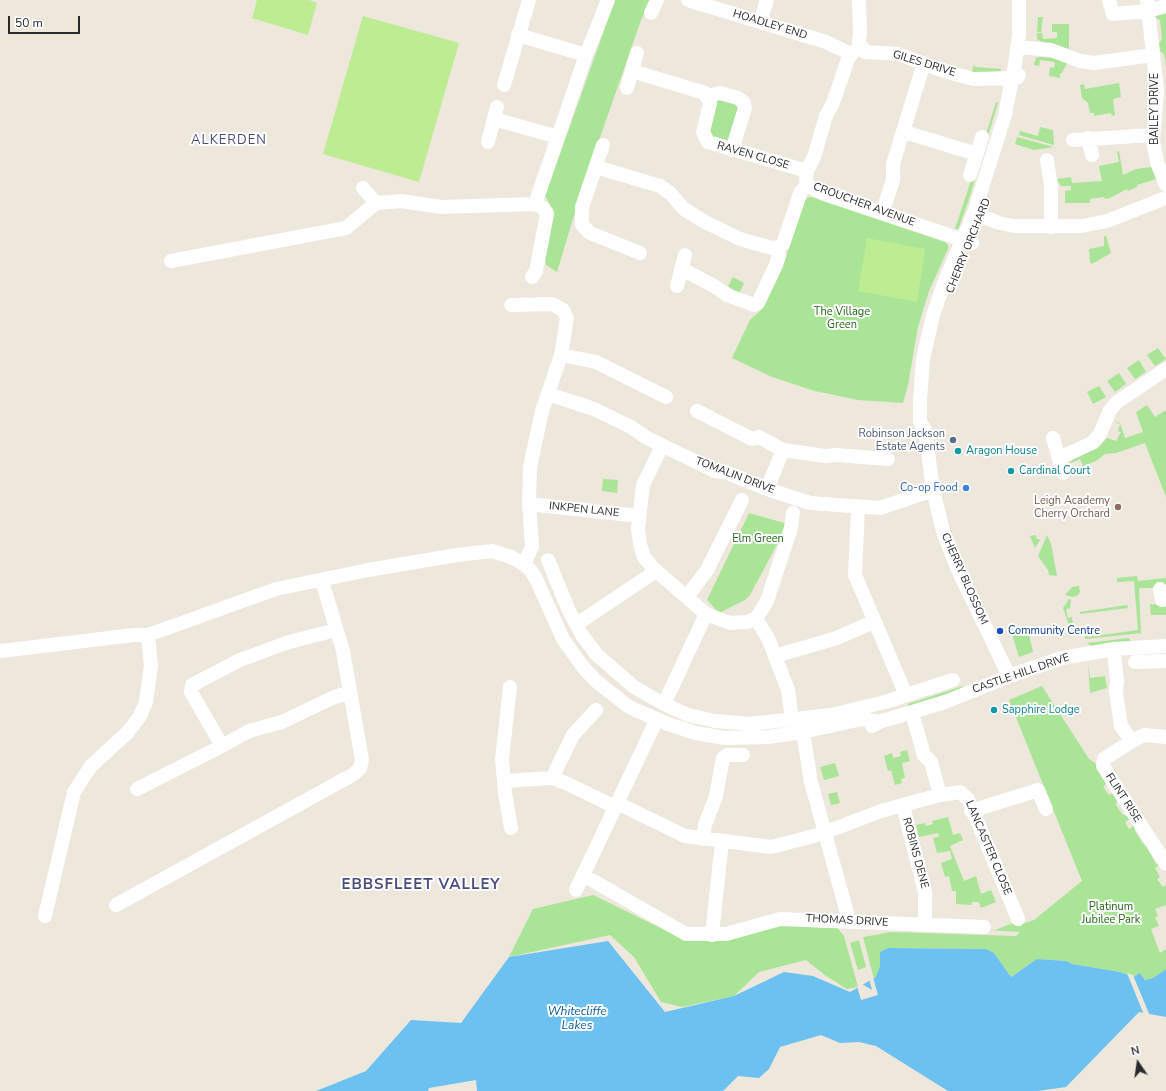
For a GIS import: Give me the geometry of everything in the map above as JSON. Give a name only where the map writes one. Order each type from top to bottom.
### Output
[{"type":"street","points":[[504,85],[529,0]]},
{"type":"street","points":[[535,204],[586,55],[608,0]]},
{"type":"street","name":"HOADLEY END","points":[[688,0],[856,50]]},
{"type":"street","points":[[760,22],[767,0]]},
{"type":"street","points":[[856,50],[859,0]]},
{"type":"street","name":"CHERRY ORCHARD","points":[[924,407],[944,308],[1012,123],[1021,91],[1025,64],[1022,47],[1019,0]]},
{"type":"street","name":"CHERRY ORCHARD","points":[[978,215],[1002,129],[1013,78],[1022,47],[1028,0]]},
{"type":"street","points":[[1109,0],[1110,8],[1114,14],[1147,5],[1166,6]]},
{"type":"street","name":"BAILEY DRIVE","points":[[1147,5],[1162,98],[1153,135],[1156,158],[1166,182]]},
{"type":"street","points":[[518,35],[586,55]]},
{"type":"street","points":[[1022,47],[1051,50],[1080,61],[1094,63],[1154,55]]},
{"type":"street","name":"GILES DRIVE","points":[[856,50],[867,53],[896,54],[973,79],[1013,78]]},
{"type":"street","name":"CROUCHER AVENUE","points":[[856,50],[848,59],[833,105],[826,116],[807,178],[818,191],[968,241]]},
{"type":"street","points":[[627,88],[637,53]]},
{"type":"street","points":[[882,213],[893,180],[893,164],[924,63]]},
{"type":"street","name":"CHERRY ORCHARD","points":[[1013,78],[1018,77],[1019,70],[1025,64]]},
{"type":"street","points":[[632,71],[703,91],[708,96],[720,93],[739,99],[744,103],[745,108],[732,150]]},
{"type":"street","name":"RAVEN CLOSE","points":[[708,96],[710,103],[703,129],[704,137],[710,143],[807,178]]},
{"type":"street","points":[[488,142],[496,113],[558,137]]},
{"type":"street","points":[[904,132],[977,154]]},
{"type":"street","points":[[1073,140],[1153,135]]},
{"type":"street","points":[[970,175],[982,137]]},
{"type":"street","points":[[1088,138],[1092,155]]},
{"type":"street","points":[[603,145],[582,207],[581,219],[583,227],[590,233],[640,253]]},
{"type":"street","points":[[1047,160],[1051,187],[1051,227]]},
{"type":"street","points":[[596,166],[660,186],[670,193],[684,209],[705,222],[767,248],[777,248],[784,242],[801,191],[807,178]]},
{"type":"street","points":[[363,188],[376,203]]},
{"type":"street","points":[[978,215],[1002,224],[1014,226],[1051,227],[1092,225],[1120,217],[1163,199]]},
{"type":"street","points":[[171,261],[346,228],[376,203],[400,201],[441,207],[535,204],[542,208],[547,214],[536,271],[532,277]]},
{"type":"street","points":[[682,269],[714,286],[727,295],[754,305],[758,303],[776,264],[779,255],[777,248]]},
{"type":"street","points":[[677,286],[685,255]]},
{"type":"street","points":[[0,651],[134,635],[148,635],[276,589],[322,581],[362,571],[457,555],[492,551],[511,557],[524,564],[532,547],[529,504],[530,467],[541,416],[561,355],[567,318],[563,310],[552,304],[511,305]]},
{"type":"street","points":[[561,355],[596,362],[666,397]]},
{"type":"street","points":[[1059,458],[1092,443],[1100,434],[1110,410],[1116,402],[1166,369]]},
{"type":"street","name":"TOMALIN DRIVE","points":[[548,394],[594,409],[662,446],[715,471],[728,473],[767,489],[815,504],[883,508],[932,490]]},
{"type":"street","name":"CHERRY BLOSSOM","points":[[924,407],[920,422],[925,430],[932,490],[938,515],[951,552],[1009,676]]},
{"type":"street","points":[[696,412],[752,438],[759,437],[783,450],[825,456],[836,455],[888,459]]},
{"type":"street","points":[[1053,438],[1063,473]]},
{"type":"street","points":[[662,446],[643,485],[638,534],[640,548],[646,560],[656,572],[706,614],[721,621],[730,623],[747,622],[756,619],[767,602],[790,531],[793,513]]},
{"type":"street","points":[[767,489],[783,450]]},
{"type":"street","points":[[687,597],[707,570],[742,500]]},
{"type":"street","name":"INKPEN LANE","points":[[529,504],[639,516]]},
{"type":"street","points":[[858,507],[855,573],[906,695]]},
{"type":"street","points":[[548,560],[563,598],[576,624],[589,644],[613,671],[634,687],[664,704],[688,715],[729,723],[756,724],[836,714],[885,702],[953,680]]},
{"type":"street","name":"CASTLE HILL DRIVE","points":[[524,564],[538,581],[557,629],[583,667],[609,692],[629,707],[657,719],[696,733],[725,738],[768,737],[810,731],[841,733],[875,726],[879,722],[912,713],[1009,676],[1062,658],[1114,648],[1166,646]]},
{"type":"street","points":[[576,624],[656,572]]},
{"type":"street","points":[[116,905],[357,772],[362,760],[343,651],[322,581]]},
{"type":"street","points":[[664,704],[706,614]]},
{"type":"street","points":[[756,619],[768,638],[788,690],[792,719]]},
{"type":"street","points":[[775,656],[837,638],[875,621]]},
{"type":"street","points":[[222,746],[192,695],[190,689],[192,685],[240,660],[289,642],[336,630]]},
{"type":"street","points":[[45,916],[74,792],[91,766],[131,729],[140,716],[146,702],[151,666],[148,635]]},
{"type":"street","points":[[1114,648],[1119,721],[1132,741],[1144,735],[1166,737]]},
{"type":"street","points":[[1135,662],[1166,661]]},
{"type":"street","points":[[510,687],[502,759],[511,828]]},
{"type":"street","points":[[137,789],[222,746],[248,731],[282,722],[332,698],[350,692]]},
{"type":"street","points":[[552,778],[573,735],[596,710]]},
{"type":"street","points":[[912,713],[924,755],[931,762],[940,795]]},
{"type":"street","points":[[576,890],[657,719]]},
{"type":"street","points":[[810,731],[809,773],[847,922]]},
{"type":"street","name":"FLINT RISE","points":[[1132,741],[1104,758],[1103,766],[1166,864]]},
{"type":"street","points":[[704,839],[705,825],[716,796],[722,758],[727,755],[743,755]]},
{"type":"street","points":[[504,781],[552,778],[684,836],[771,847],[824,832],[903,806]]},
{"type":"street","points":[[972,811],[1038,790],[1046,809]]},
{"type":"street","name":"LANCASTER CLOSE","points":[[903,806],[940,795],[960,792],[968,799],[1018,919]]},
{"type":"street","name":"ROBINS DENE","points":[[903,806],[925,892],[925,924]]},
{"type":"street","points":[[712,935],[722,841]]},
{"type":"street","name":"THOMAS DRIVE","points":[[583,876],[686,934],[712,935],[739,931],[780,919],[984,927]]},
{"type":"green space","points":[[257,0],[309,0],[317,3],[308,35],[252,18]]},
{"type":"green space","points":[[615,0],[650,0],[641,20],[581,192],[557,272],[546,265],[545,258],[554,211],[545,196]]},
{"type":"green space","points":[[1166,10],[1166,67],[1164,54],[1160,51],[1159,44],[1162,39],[1160,20],[1156,18],[1155,12]]},
{"type":"green space","points":[[363,16],[459,43],[419,182],[323,154]]},
{"type":"green space","points":[[1038,17],[1043,17],[1041,32],[1037,32]]},
{"type":"green space","points":[[1052,24],[1069,24],[1069,49],[1042,42],[1037,39],[1037,33],[1042,33],[1043,39],[1057,38],[1057,32],[1052,32]]},
{"type":"green space","points":[[1036,58],[1055,58],[1067,63],[1060,74],[1060,78],[1049,76],[1050,67],[1054,68],[1055,62],[1040,60],[1039,66],[1034,65]]},
{"type":"green space","points":[[974,64],[975,67],[1001,69],[1001,71],[981,73],[972,72]]},
{"type":"green space","points":[[1119,83],[1121,97],[1113,99],[1115,115],[1112,116],[1111,113],[1094,116],[1094,113],[1090,113],[1088,103],[1082,98],[1080,85],[1084,84],[1085,89]]},
{"type":"green space","points":[[716,97],[735,100],[741,108],[731,142],[716,137],[710,138],[708,125]]},
{"type":"green space","points":[[996,102],[998,103],[988,136],[980,154]]},
{"type":"green space","points":[[1040,127],[1053,130],[1054,145],[1019,135],[1020,131],[1038,136]]},
{"type":"green space","points":[[1017,137],[1054,147],[1034,150],[1015,144]]},
{"type":"green space","points":[[1119,151],[1123,175],[1136,169],[1151,167],[1156,179],[1137,185],[1137,187],[1128,191],[1127,189],[1110,198],[1105,199],[1104,197],[1090,199],[1090,203],[1065,203],[1065,191],[1071,190],[1071,186],[1061,186],[1057,179],[1071,177],[1072,183],[1102,181],[1099,166],[1119,162],[1117,152]]},
{"type":"green space","points":[[979,156],[982,157],[968,202],[959,227],[958,229],[955,229]]},
{"type":"green space","name":"The Village Green","points":[[811,197],[945,242],[948,245],[948,249],[929,291],[918,327],[908,385],[903,403],[858,400],[815,391],[772,377],[732,358],[750,320],[761,310],[787,254],[805,201],[807,198]]},
{"type":"green space","points":[[1104,236],[1106,236],[1111,253],[1092,264],[1090,262],[1089,249],[1104,246]]},
{"type":"green space","points":[[867,238],[925,249],[917,302],[858,291]]},
{"type":"green space","points":[[733,277],[744,283],[739,294],[728,286]]},
{"type":"green space","points":[[1158,348],[1166,359],[1155,366],[1147,355]]},
{"type":"green space","points":[[1139,360],[1146,372],[1135,379],[1127,368]]},
{"type":"green space","points":[[1119,373],[1126,384],[1115,392],[1107,381]]},
{"type":"green space","points":[[1099,386],[1106,397],[1093,404],[1087,392]]},
{"type":"green space","points":[[1147,405],[1155,417],[1166,410],[1166,497],[1145,443],[1116,453],[1105,454],[1096,461],[1083,466],[1080,459],[1069,464],[1072,460],[1099,447],[1107,438],[1116,441],[1121,432],[1118,431],[1120,424],[1113,421],[1120,423],[1125,438],[1143,432],[1136,412]]},
{"type":"green space","points":[[603,479],[618,480],[617,493],[602,491]]},
{"type":"green space","name":"Elm Green","points":[[749,513],[788,524],[750,595],[745,600],[719,613],[707,600]]},
{"type":"green space","points":[[1036,535],[1036,538],[1040,540],[1035,548],[1030,536]]},
{"type":"green space","points":[[1047,535],[1051,544],[1057,576],[1049,575],[1048,570],[1038,556]]},
{"type":"green space","points":[[1137,576],[1138,581],[1166,578],[1166,588],[1139,588],[1141,633],[1085,639],[1085,630],[1088,637],[1138,630],[1134,581],[1117,582],[1117,578]]},
{"type":"green space","points":[[1079,586],[1080,592],[1078,595],[1073,597],[1065,595],[1072,587]]},
{"type":"green space","points":[[1069,599],[1071,600],[1070,608],[1066,609],[1068,618],[1072,617],[1073,624],[1069,625],[1063,608]]},
{"type":"green space","points":[[1150,604],[1166,605],[1166,615],[1151,615]]},
{"type":"green space","points":[[1127,605],[1128,608],[1080,614],[1080,612]]},
{"type":"green space","points":[[1027,626],[1033,652],[1019,657],[1011,631]]},
{"type":"green space","points":[[1129,638],[1131,642],[1092,646],[1087,643]]},
{"type":"green space","points":[[1088,664],[1090,678],[1105,676],[1107,688],[1090,693]]},
{"type":"green space","points":[[963,686],[966,690],[908,709],[908,704]]},
{"type":"green space","name":"Platinum Jubilee Park","points":[[1042,686],[1089,759],[1095,763],[1108,782],[1103,787],[1109,795],[1113,793],[1117,800],[1116,805],[1122,814],[1130,819],[1125,822],[1129,829],[1135,825],[1135,831],[1146,846],[1156,864],[1159,865],[1155,868],[1160,877],[1157,879],[1163,887],[1166,885],[1166,905],[1155,909],[1158,916],[1155,917],[1159,926],[1151,929],[1160,953],[1166,949],[1166,969],[1153,978],[1145,980],[1141,974],[1134,977],[1120,972],[1072,964],[1067,961],[1037,959],[1011,977],[994,953],[986,949],[888,948],[880,952],[880,969],[878,975],[874,979],[863,937],[891,932],[1016,936],[1020,932],[987,930],[995,930],[1016,922],[1025,923],[1034,920],[1082,881],[1009,700]]},
{"type":"green space","points":[[907,750],[910,761],[902,763],[905,778],[901,779],[902,783],[895,785],[891,770],[888,771],[884,756],[892,753],[893,758],[901,756],[900,752]]},
{"type":"green space","points":[[835,763],[839,776],[824,780],[820,767]]},
{"type":"green space","points":[[837,792],[840,803],[831,805],[828,794]]},
{"type":"green space","points":[[948,817],[953,835],[960,833],[963,840],[950,846],[964,881],[976,876],[981,894],[991,890],[996,902],[981,908],[979,902],[972,902],[971,905],[956,904],[956,891],[952,891],[949,876],[945,877],[941,863],[952,859],[950,851],[937,853],[933,838],[939,837],[938,833],[919,837],[916,825],[925,823],[926,826],[933,824],[932,821]]},
{"type":"green space","points":[[593,895],[685,940],[779,925],[830,928],[835,925],[844,936],[858,987],[847,989],[826,976],[806,960],[759,972],[734,996],[682,1007],[661,1002],[634,957],[610,935],[509,957],[533,909]]},
{"type":"green space","points":[[859,940],[866,967],[858,970],[850,943]]},
{"type":"water","name":"Whitecliffe Lakes","points":[[608,941],[665,1012],[734,996],[784,972],[813,976],[850,992],[876,977],[880,966],[880,952],[888,948],[986,949],[994,953],[1011,977],[1037,959],[1067,961],[1072,964],[1120,972],[1134,977],[1140,973],[1145,980],[1153,978],[1166,969],[1166,1017],[1139,1012],[1066,1087],[1037,1091],[948,1091],[876,1046],[859,1042],[840,1043],[821,1035],[780,1047],[769,1069],[759,1078],[738,1076],[723,1091],[477,1091],[476,1080],[429,1088],[428,1091],[316,1091],[366,1071],[411,1020],[461,1023],[509,957]]},
{"type":"pier","points":[[1127,973],[1133,975],[1150,1016],[1144,1015]]},
{"type":"pier","points":[[873,977],[878,995],[861,1000],[857,986],[862,984],[872,990],[869,979]]},
{"type":"place","name":"Robinson Jackson Estate Agents","points":[[953,440]]},
{"type":"place","name":"Aragon House","points":[[958,451]]},
{"type":"place","name":"Cardinal Court","points":[[1011,471]]},
{"type":"place","name":"Co-op Food","points":[[966,488]]},
{"type":"place","name":"Leigh Academy Cherry Orchard","points":[[1118,507]]},
{"type":"place","name":"Community Centre","points":[[1000,631]]},
{"type":"place","name":"Sapphire Lodge","points":[[994,710]]},
{"type":"district","name":"ALKERDEN","points":[[229,141]]},
{"type":"district","name":"EBBSFLEET VALLEY","points":[[421,885]]}]
